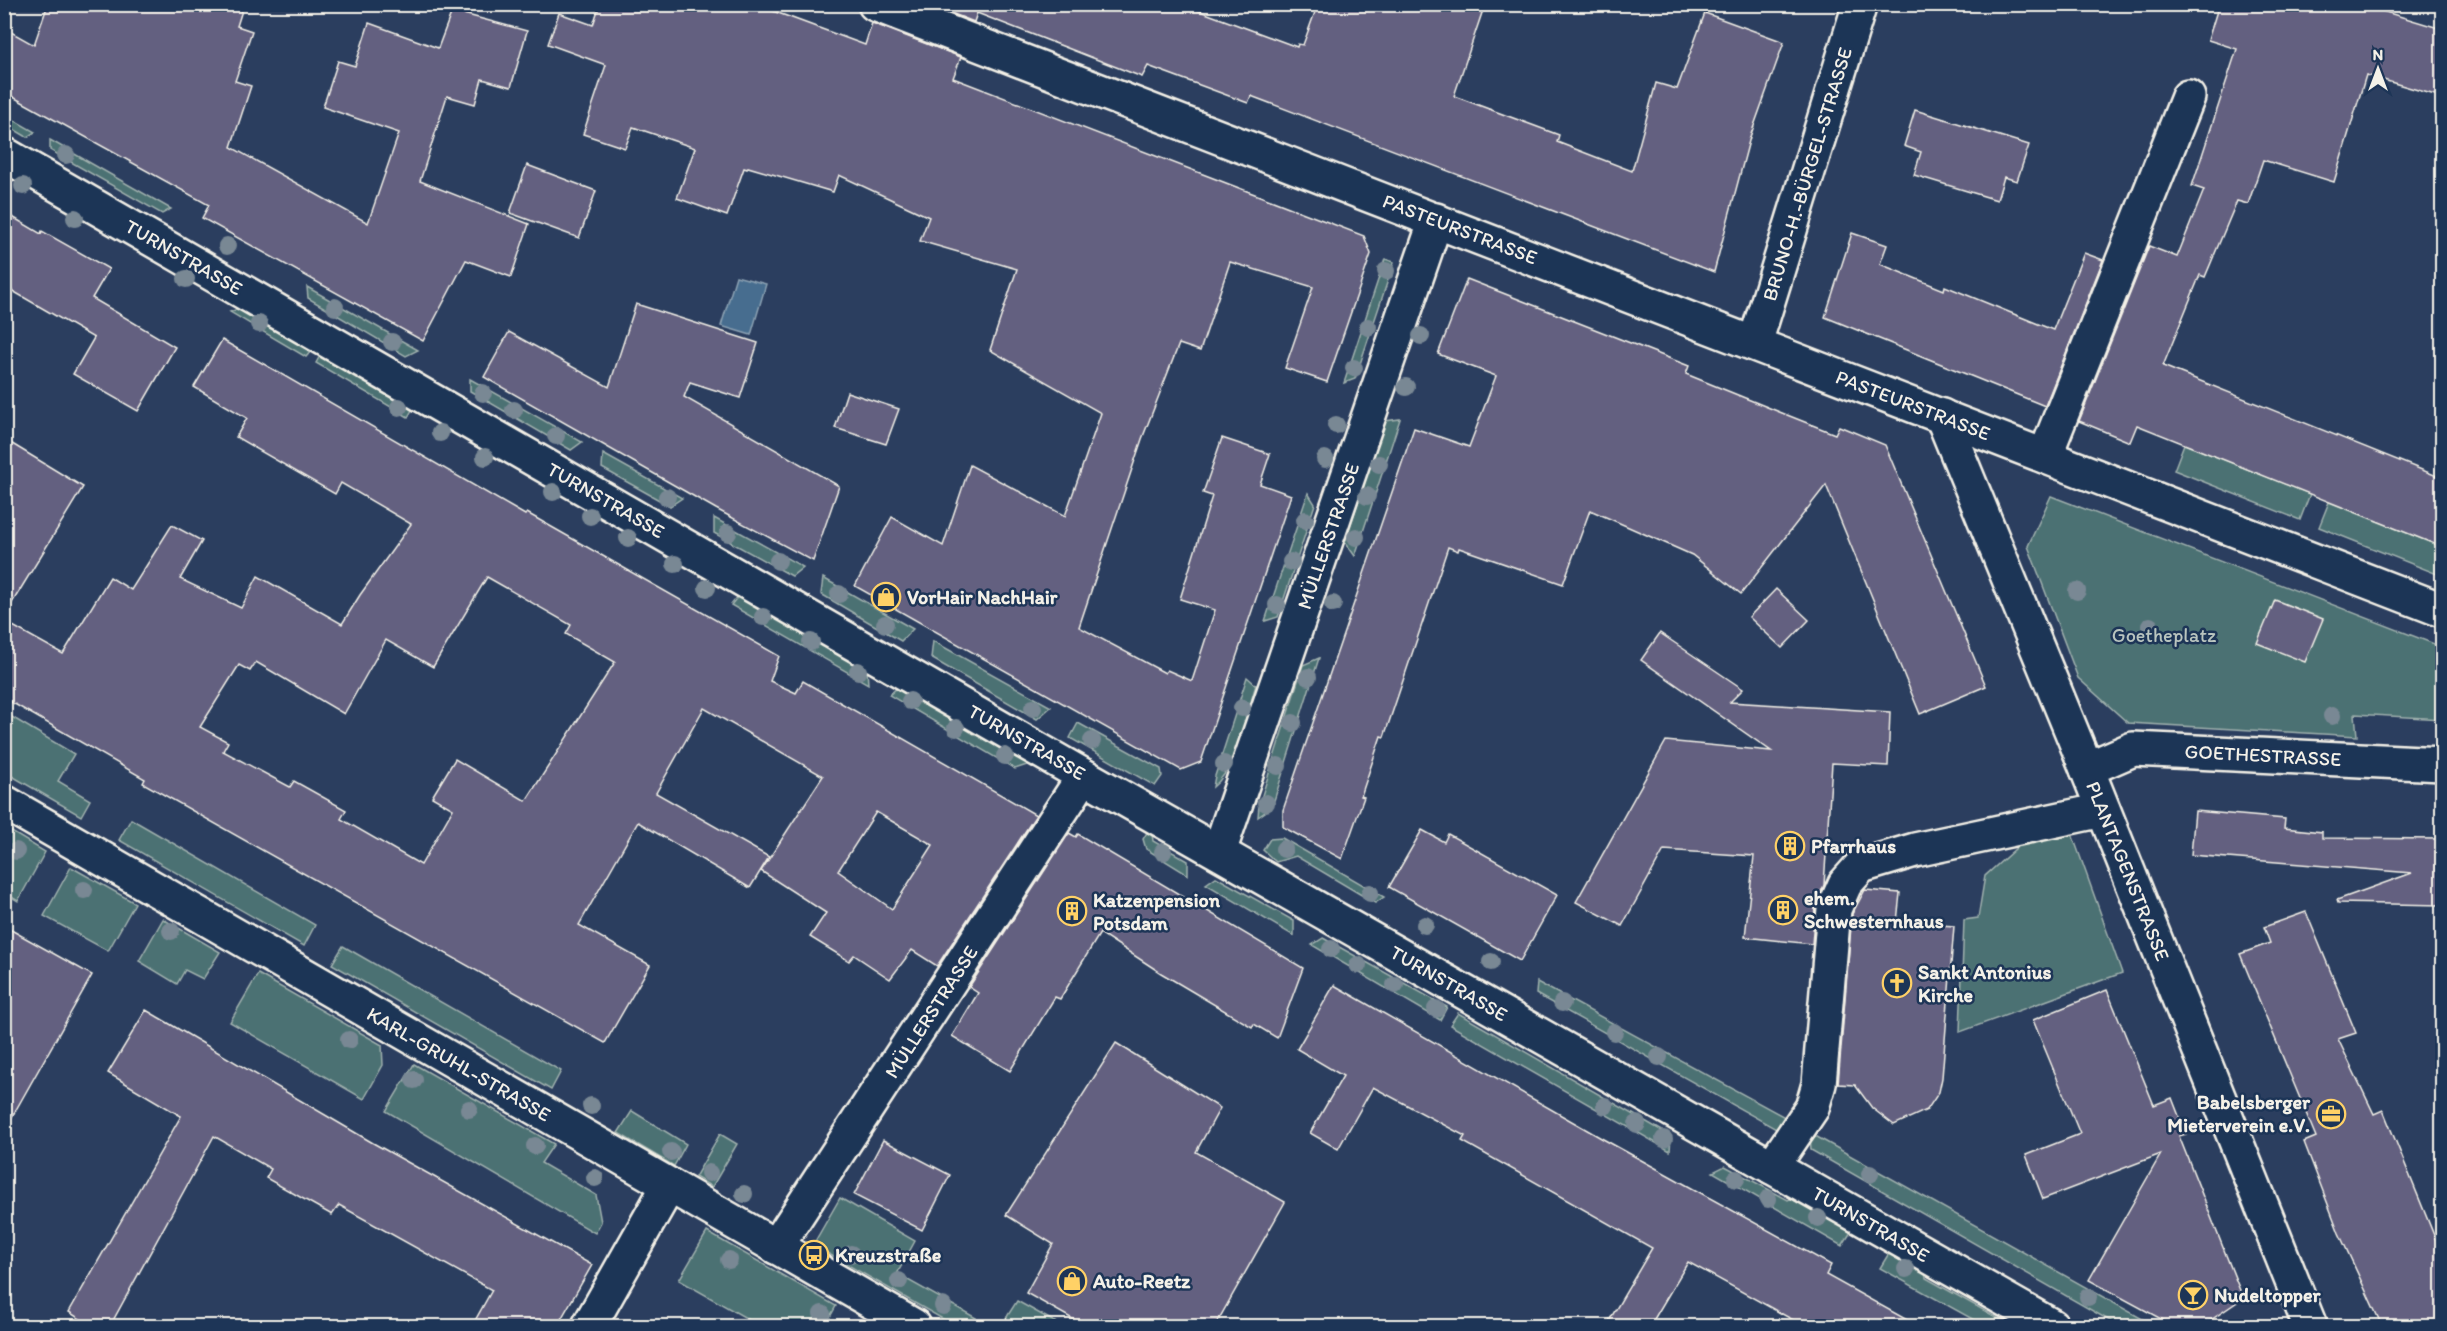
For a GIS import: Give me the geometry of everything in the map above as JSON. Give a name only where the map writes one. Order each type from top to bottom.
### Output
[{"type":"street","name":"PASTEURSTRASSE","points":[[875,4],[2442,610]]},
{"type":"street","name":"BRUNO-H.-BÜRGEL-STRASSE","points":[[1755,343],[1860,4]]},
{"type":"street","points":[[2045,456],[2188,97]]},
{"type":"street","name":"TURNSTRASSE","points":[[4,154],[1084,776],[2052,1326]]},
{"type":"street","name":"MÜLLERSTRASSE","points":[[1219,852],[1436,220]]},
{"type":"street","name":"PLANTAGENSTRASSE","points":[[1942,416],[2087,769],[2310,1326]]},
{"type":"street","name":"GOETHESTRASSE","points":[[2087,769],[2133,749],[2442,764]]},
{"type":"street","name":"MÜLLERSTRASSE","points":[[776,1247],[1084,776]]},
{"type":"street","name":"KARL-GRUHL-STRASSE","points":[[4,802],[914,1326]]},
{"type":"street","points":[[1772,1167],[1812,1108],[1819,1084],[1834,909],[1845,884],[1861,866],[1915,850],[2103,810]]},
{"type":"street","points":[[589,1326],[669,1185]]},
{"type":"green space","points":[[5,115],[35,132],[27,137],[5,124]]},
{"type":"green space","points":[[50,140],[171,209],[162,214],[50,150]]},
{"type":"green space","points":[[1385,259],[1394,262],[1355,379],[1344,383]]},
{"type":"green space","points":[[307,287],[418,350],[406,356],[308,298]]},
{"type":"green space","points":[[243,307],[313,349],[306,357],[230,312]]},
{"type":"green space","points":[[321,354],[412,410],[408,417],[316,363]]},
{"type":"green space","points":[[470,379],[582,442],[571,450],[470,391]]},
{"type":"green space","points":[[1400,419],[1355,556],[1345,542],[1385,421]]},
{"type":"green space","points":[[2184,444],[2310,494],[2300,520],[2174,470]]},
{"type":"green space","points":[[603,454],[682,498],[670,506],[602,468]]},
{"type":"green space","points":[[1308,493],[1315,504],[1278,617],[1265,621]]},
{"type":"green space","name":"Goetheplatz","points":[[2051,496],[2442,647],[2442,719],[2355,714],[2357,736],[2128,723],[2078,678],[2028,546]]},
{"type":"green space","points":[[2329,502],[2442,547],[2442,576],[2319,527]]},
{"type":"green space","points":[[714,518],[803,567],[792,576],[714,533]]},
{"type":"green space","points":[[823,578],[913,629],[901,641],[821,594]]},
{"type":"green space","points":[[739,595],[867,670],[868,684],[731,605]]},
{"type":"green space","points":[[933,641],[1051,707],[1037,719],[931,658]]},
{"type":"green space","points":[[1319,658],[1272,807],[1258,817],[1259,805],[1303,665]]},
{"type":"green space","points":[[1247,677],[1256,685],[1244,725],[1235,754],[1213,787],[1215,776]]},
{"type":"green space","points":[[897,688],[1030,764],[1015,769],[889,695]]},
{"type":"green space","points":[[5,713],[74,754],[58,781],[90,800],[81,816],[5,772]]},
{"type":"green space","points":[[1078,723],[1161,769],[1162,776],[1155,786],[1070,738]]},
{"type":"green space","points":[[131,819],[315,925],[304,946],[119,840]]},
{"type":"green space","points":[[1151,826],[1153,841],[1188,861],[1188,875],[1146,849],[1143,839]]},
{"type":"green space","points":[[5,828],[45,852],[18,901],[5,893]]},
{"type":"green space","points":[[2071,831],[2122,973],[1960,1032],[1964,920],[1978,918],[1985,876],[2024,841]]},
{"type":"green space","points":[[1282,838],[1384,897],[1375,903],[1296,856],[1276,862],[1263,850],[1270,839]]},
{"type":"green space","points":[[71,867],[135,903],[108,951],[44,916]]},
{"type":"green space","points":[[1216,877],[1294,921],[1294,936],[1206,884]]},
{"type":"green space","points":[[163,919],[220,952],[203,979],[185,970],[177,984],[139,961]]},
{"type":"green space","points":[[1323,938],[1447,1007],[1440,1020],[1312,945]]},
{"type":"green space","points":[[343,946],[561,1071],[551,1090],[332,964]]},
{"type":"green space","points":[[258,974],[382,1045],[383,1065],[364,1099],[230,1022]]},
{"type":"green space","points":[[1537,982],[1792,1121],[1776,1129],[1536,994]]},
{"type":"green space","points":[[1458,1013],[1671,1136],[1670,1151],[1450,1025]]},
{"type":"green space","points":[[414,1064],[554,1144],[541,1163],[596,1195],[601,1222],[595,1233],[386,1111]]},
{"type":"green space","points":[[632,1111],[686,1144],[674,1166],[618,1133]]},
{"type":"green space","points":[[1810,1133],[2155,1326],[2119,1326],[1811,1150]]},
{"type":"green space","points":[[720,1134],[737,1144],[712,1187],[695,1177]]},
{"type":"green space","points":[[1725,1166],[1788,1200],[1802,1194],[1849,1221],[1851,1232],[1842,1246],[1713,1172]]},
{"type":"green space","points":[[840,1198],[915,1241],[897,1274],[976,1318],[970,1326],[955,1326],[813,1245]]},
{"type":"green space","points":[[707,1232],[836,1306],[825,1326],[760,1326],[679,1280]]},
{"type":"green space","points":[[1891,1250],[1923,1261],[1926,1278],[2012,1326],[1985,1326],[1880,1268]]},
{"type":"green space","points":[[1017,1301],[1062,1326],[1001,1326]]},
{"type":"water","points":[[736,276],[766,284],[751,335],[721,326]]},
{"type":"building","points":[[48,4],[244,4],[237,26],[252,31],[235,81],[251,86],[231,147],[368,223],[399,133],[323,107],[338,61],[355,66],[369,23],[438,48],[452,11],[527,31],[511,87],[482,79],[475,104],[447,96],[420,181],[529,224],[511,277],[466,260],[423,341],[202,218],[209,205],[4,92],[4,28],[34,45]]},
{"type":"building","points":[[600,4],[754,4],[865,45],[872,23],[961,57],[953,78],[1364,236],[1371,254],[1327,382],[1285,368],[1313,287],[1230,262],[1200,351],[1179,344],[1142,439],[1079,627],[1165,673],[1167,670],[1192,681],[1215,610],[1180,599],[1212,496],[1203,493],[1222,438],[1270,454],[1260,484],[1291,495],[1201,762],[1181,770],[855,586],[892,517],[943,546],[970,465],[1065,516],[1101,413],[990,350],[1017,269],[920,241],[929,217],[839,175],[833,192],[748,167],[744,168],[727,216],[677,198],[695,148],[633,127],[625,148],[583,134],[606,65],[548,44],[559,13],[593,25]]},
{"type":"building","points":[[928,4],[1181,4],[1297,47],[1298,44],[1303,45],[1318,4],[1485,4],[1454,96],[1559,135],[1557,142],[1632,171],[1656,83],[1677,89],[1705,13],[1784,42],[1750,137],[1714,272],[1251,96],[1248,103],[1148,66],[1142,77],[977,13],[974,22]]},
{"type":"building","points":[[2219,4],[2359,4],[2442,29],[2442,97],[2366,75],[2334,182],[2263,160],[2248,204],[2237,201],[2205,277],[2200,275],[2163,366],[2442,478],[2442,547],[2137,425],[2130,442],[2079,421],[2149,246],[2177,257],[2204,190],[2192,186],[2237,49],[2208,40]]},
{"type":"building","points":[[1915,110],[2029,145],[2017,181],[2004,177],[1997,200],[1914,175],[1921,152],[1904,146]]},
{"type":"building","points":[[527,165],[596,191],[579,238],[510,213]]},
{"type":"building","points":[[4,212],[109,269],[92,298],[175,347],[138,411],[73,374],[94,338],[4,286]]},
{"type":"building","points":[[1852,233],[1887,245],[1880,264],[1944,290],[1945,286],[2053,330],[2084,253],[2103,260],[2045,406],[1825,317]]},
{"type":"building","points":[[1467,279],[1689,366],[1686,374],[1782,413],[1835,434],[1839,426],[1885,445],[1986,686],[1920,714],[1826,485],[1741,594],[1692,555],[1590,510],[1563,584],[1459,548],[1458,551],[1448,547],[1384,737],[1381,736],[1361,796],[1364,797],[1342,859],[1283,827],[1283,810],[1414,428],[1469,447],[1496,376],[1438,354]]},
{"type":"building","points":[[636,304],[758,343],[740,398],[690,382],[684,397],[839,486],[813,561],[716,509],[484,377],[509,332],[609,387]]},
{"type":"building","points":[[222,340],[525,515],[527,513],[779,656],[770,681],[796,693],[803,681],[1036,815],[937,966],[912,950],[890,979],[854,955],[849,961],[810,937],[826,913],[761,871],[823,776],[704,708],[656,793],[769,857],[750,888],[638,822],[579,925],[650,965],[605,1043],[143,783],[145,779],[4,698],[4,621],[63,654],[110,577],[131,590],[172,525],[202,541],[180,579],[241,608],[258,576],[342,624],[411,524],[341,483],[335,494],[236,437],[247,418],[194,387]],"holes":[[[487,577],[571,625],[566,634],[615,662],[526,801],[455,759],[432,797],[453,809],[421,865],[341,819],[346,810],[294,781],[290,787],[223,751],[228,742],[200,727],[239,665],[250,671],[256,662],[344,714],[386,640],[433,667]],[[876,812],[933,845],[892,909],[838,871]]]},
{"type":"building","points":[[847,392],[899,409],[886,444],[835,428]]},
{"type":"building","points":[[4,439],[83,487],[4,616]]},
{"type":"building","points":[[1776,589],[1809,620],[1782,648],[1749,617]]},
{"type":"building","points":[[2275,600],[2323,619],[2305,662],[2257,643]]},
{"type":"building","points":[[1660,633],[1743,689],[1730,702],[1890,712],[1888,766],[1832,763],[1824,885],[1815,907],[1812,944],[1745,937],[1754,856],[1664,850],[1622,926],[1576,902],[1666,741],[1771,751],[1641,660]]},
{"type":"building","points":[[2195,811],[2285,819],[2284,828],[2322,832],[2322,838],[2442,839],[2442,905],[2338,903],[2337,900],[2412,873],[2191,855]]},
{"type":"building","points":[[1422,830],[1444,842],[1448,834],[1557,895],[1520,961],[1389,887]]},
{"type":"building","points":[[1069,833],[1076,837],[1078,834],[1303,968],[1277,1038],[1254,1024],[1252,1027],[1161,973],[1100,933],[1060,999],[1055,997],[1010,1071],[952,1036],[978,993],[969,987]]},
{"type":"building","name":"Sankt Antonius Kirche","points":[[1865,890],[1900,893],[1897,922],[1954,926],[1939,1092],[1927,1110],[1894,1125],[1872,1108],[1855,1085],[1838,1084],[1852,914]]},
{"type":"building","points":[[2306,912],[2356,1033],[2338,1039],[2374,1114],[2383,1110],[2442,1255],[2442,1326],[2382,1326],[2339,1233],[2304,1142],[2316,1137],[2240,954],[2270,943],[2264,927]]},
{"type":"building","points":[[4,926],[92,975],[4,1131]]},
{"type":"building","points":[[1334,985],[1603,1139],[1831,1265],[1826,1275],[1918,1326],[1804,1326],[1688,1262],[1650,1326],[1606,1326],[1652,1248],[1462,1141],[1465,1136],[1373,1087],[1338,1149],[1310,1133],[1343,1076],[1297,1049]]},
{"type":"building","points":[[2107,990],[2154,1105],[2172,1098],[2186,1134],[2179,1136],[2243,1298],[2202,1326],[2174,1326],[2089,1280],[2161,1154],[2043,1199],[2026,1155],[2080,1134],[2033,1020]]},
{"type":"building","points":[[146,1010],[373,1143],[592,1265],[557,1326],[472,1326],[492,1290],[339,1205],[332,1215],[266,1178],[271,1169],[214,1136],[110,1326],[91,1326],[69,1312],[181,1116],[108,1073]]},
{"type":"building","points":[[1116,1043],[1220,1108],[1196,1152],[1285,1202],[1215,1326],[1085,1326],[1026,1293],[1053,1244],[1006,1215]]},
{"type":"building","points":[[883,1140],[950,1175],[922,1230],[854,1195]]},
{"type":"place","name":"VorHair NachHair","points":[[886,597]]},
{"type":"place","name":"Pfarrhaus","points":[[1790,846]]},
{"type":"place","name":"ehem. Schwesternhaus","points":[[1783,910]]},
{"type":"place","name":"Katzenpension Potsdam","points":[[1072,911]]},
{"type":"place","name":"Sankt Antonius Kirche","points":[[1897,983]]},
{"type":"place","name":"Babelsberger Mieterverein e.V.","points":[[2331,1114]]},
{"type":"place","name":"Kreuzstraße","points":[[814,1255]]},
{"type":"place","name":"Auto-Reetz","points":[[1072,1281]]},
{"type":"place","name":"Nudeltopper","points":[[2193,1295]]}]
